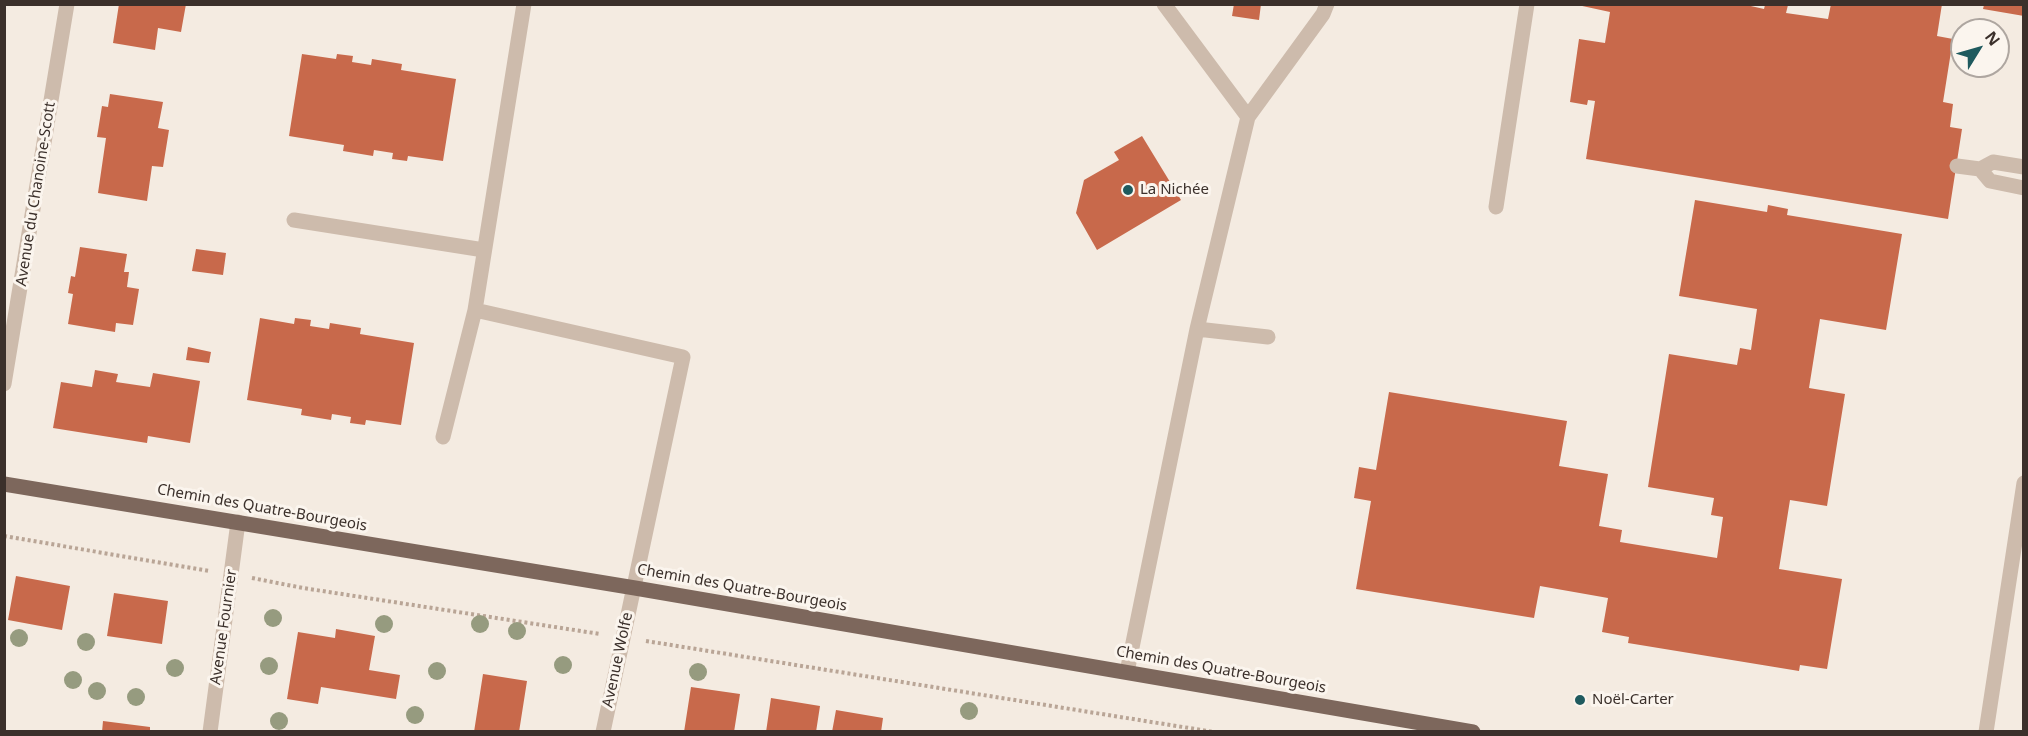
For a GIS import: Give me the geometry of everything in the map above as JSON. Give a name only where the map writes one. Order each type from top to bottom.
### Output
[{"type":"main road","name":"Chemin des Quatre-Bourgeois","points":[[4,484],[635,588],[1473,732]]},
{"type":"street","name":"Avenue du Chanoine-Scott","points":[[4,384],[67,4]]},
{"type":"street","points":[[443,436],[475,310],[524,4]]},
{"type":"street","points":[[1164,4],[1248,117]]},
{"type":"street","points":[[1127,672],[1197,329],[1248,117],[1323,14],[1327,4]]},
{"type":"street","points":[[1496,207],[1527,4]]},
{"type":"street","points":[[1957,166],[1980,169],[1993,162],[2024,167]]},
{"type":"street","points":[[1980,169],[1990,181],[2024,188]]},
{"type":"street","points":[[294,220],[484,250]]},
{"type":"street","name":"Avenue Wolfe","points":[[475,310],[683,357],[603,732]]},
{"type":"street","points":[[1197,329],[1268,337]]},
{"type":"street","points":[[1986,732],[2024,483]]},
{"type":"street","name":"Avenue Fournier","points":[[210,732],[238,522]]},
{"type":"path","points":[[4,537],[202,570]]},
{"type":"path","points":[[268,580],[303,588],[571,630]]},
{"type":"path","points":[[641,640],[1214,732]]},
{"type":"building","points":[[119,4],[186,4],[181,32],[158,28],[155,50],[113,43]]},
{"type":"building","points":[[1234,4],[1261,4],[1259,20],[1232,16]]},
{"type":"building","points":[[1573,4],[1742,4],[1764,9],[1765,5],[1788,5],[1786,13],[1828,19],[1831,4],[1942,4],[1937,36],[1950,38],[1950,58],[1943,102],[1953,104],[1950,127],[1962,129],[1948,219],[1586,159],[1595,101],[1588,100],[1587,105],[1570,102],[1579,39],[1605,43],[1610,12]]},
{"type":"building","points":[[1984,5],[2024,5],[2024,16],[1983,9]]},
{"type":"building","points":[[302,54],[336,59],[337,54],[353,56],[352,62],[371,65],[372,59],[402,64],[401,70],[456,79],[443,161],[408,156],[407,161],[392,159],[393,153],[374,150],[373,156],[343,151],[344,145],[289,136]]},
{"type":"building","points":[[110,94],[163,102],[158,128],[169,130],[163,167],[152,166],[147,201],[98,193],[106,138],[97,137],[102,106],[108,107]]},
{"type":"building","name":"La Nichée","points":[[1142,136],[1181,200],[1097,250],[1076,213],[1084,180],[1119,160],[1114,152]]},
{"type":"building","points":[[1695,200],[1767,212],[1768,205],[1788,209],[1787,215],[1902,234],[1886,330],[1820,319],[1809,388],[1845,394],[1827,506],[1790,500],[1779,569],[1842,579],[1827,669],[1800,665],[1799,671],[1628,643],[1629,637],[1602,632],[1608,598],[1540,586],[1534,618],[1356,589],[1371,501],[1354,498],[1359,467],[1376,470],[1389,392],[1567,421],[1559,466],[1608,474],[1599,526],[1622,530],[1620,542],[1717,558],[1723,517],[1711,515],[1714,498],[1648,487],[1669,354],[1737,365],[1740,348],[1751,350],[1757,309],[1679,296]]},
{"type":"building","points":[[80,247],[127,254],[124,272],[129,272],[127,287],[139,289],[133,325],[116,323],[115,332],[68,324],[73,294],[68,293],[71,276],[75,277]]},
{"type":"building","points":[[196,249],[226,253],[223,275],[192,271]]},
{"type":"building","points":[[260,318],[294,324],[295,318],[311,320],[310,326],[329,329],[330,323],[361,328],[360,334],[414,343],[401,425],[366,420],[365,425],[350,423],[351,417],[332,414],[331,420],[301,415],[302,409],[247,400]]},
{"type":"building","points":[[188,347],[211,352],[209,363],[186,360]]},
{"type":"building","points":[[95,370],[118,374],[116,382],[150,387],[153,373],[200,381],[190,443],[148,436],[147,443],[53,428],[61,382],[92,387]]},
{"type":"building","points":[[16,576],[70,586],[62,630],[8,620]]},
{"type":"building","points":[[114,593],[168,601],[162,644],[107,636]]},
{"type":"building","points":[[336,629],[375,636],[369,670],[400,675],[396,699],[321,687],[318,704],[287,699],[298,632],[335,638]]},
{"type":"building","points":[[483,674],[527,681],[519,732],[474,732]]},
{"type":"building","points":[[691,687],[740,694],[734,732],[684,732]]},
{"type":"building","points":[[771,698],[820,706],[816,732],[766,732]]},
{"type":"building","points":[[836,710],[883,718],[881,732],[832,732]]},
{"type":"building","points":[[103,721],[150,727],[150,732],[102,732]]},
{"type":"place","name":"La Nichée","points":[[1128,190]]},
{"type":"place","name":"Noël-Carter","points":[[1580,700]]}]
